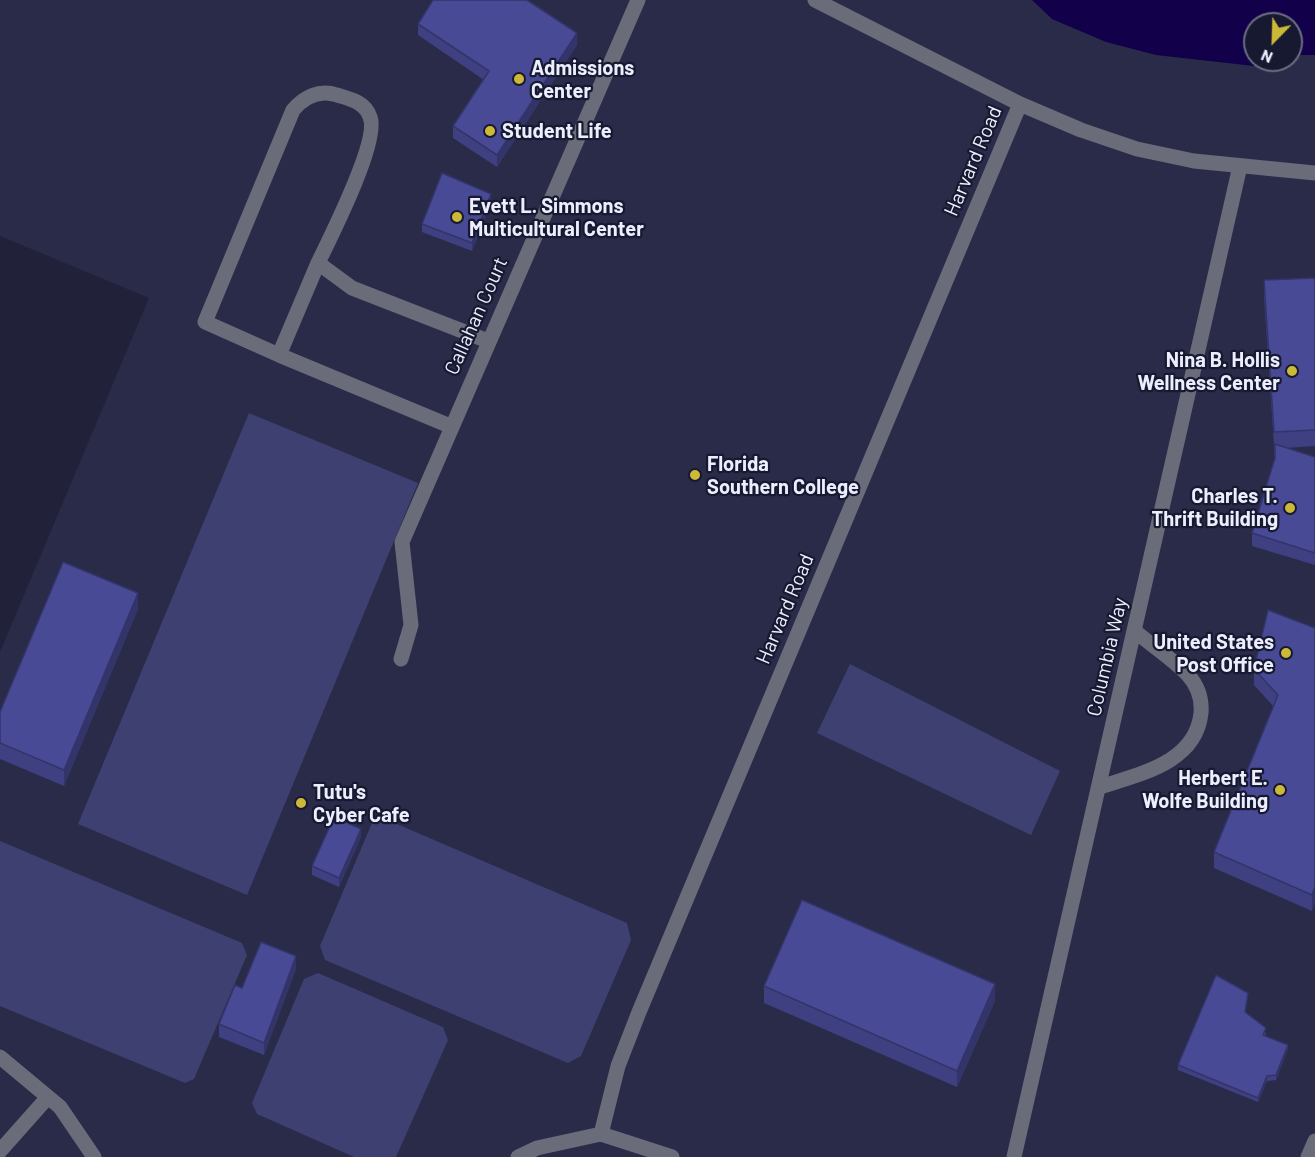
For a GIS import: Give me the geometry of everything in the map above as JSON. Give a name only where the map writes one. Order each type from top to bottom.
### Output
[{"type":"street","name":"Callahan Court","points":[[402,658],[411,625],[402,542],[450,426],[638,0]]},
{"type":"street","points":[[815,0],[1020,104],[1081,130],[1137,149],[1194,161],[1315,173]]},
{"type":"street","points":[[279,355],[346,204],[371,137],[370,117],[358,102],[330,92],[305,97],[293,110],[205,322],[279,355],[450,426]]},
{"type":"street","name":"Harvard Road","points":[[601,1134],[618,1066],[639,1012],[1020,104]]},
{"type":"street","name":"Columbia Way","points":[[1014,1157],[1240,165]]},
{"type":"street","points":[[318,263],[352,288],[488,341]]},
{"type":"street","points":[[1100,786],[1164,765],[1189,745],[1200,722],[1202,700],[1189,676],[1135,631]]},
{"type":"street","points":[[0,1057],[60,1107],[94,1157]]},
{"type":"street","points":[[0,1151],[48,1097]]},
{"type":"street","points":[[518,1157],[537,1148],[601,1134],[672,1157]]},
{"type":"street","points":[[1308,1157],[1315,1141]]},
{"type":"shaded area","name":"Florida Southern College","points":[[0,0],[1175,0],[1243,51],[1243,72],[1303,72],[1303,40],[1315,42],[1315,1157],[0,1157],[0,652],[149,298],[0,236]]},
{"type":"shaded area","points":[[1032,0],[1315,0],[1315,55],[1303,55],[1303,12],[1243,12],[1243,65],[1156,55],[1106,42],[1052,19]]},
{"type":"shaded area","points":[[249,413],[418,483],[247,895],[78,824]]},
{"type":"shaded area","points":[[850,664],[1060,771],[1031,835],[817,733]]},
{"type":"shaded area","points":[[383,818],[627,923],[631,940],[581,1056],[568,1063],[325,960],[320,946],[372,823]]},
{"type":"shaded area","points":[[0,841],[242,943],[247,955],[194,1079],[185,1083],[0,1006]]},
{"type":"shaded area","points":[[318,973],[443,1027],[448,1040],[396,1157],[354,1157],[257,1114],[252,1103],[304,979]]},
{"type":"building","name":"Admissions Center","points":[[433,0],[527,0],[577,33],[497,155],[453,126],[489,71],[418,24]]},
{"type":"building","name":"Evett L. Simmons Multicultural Center","points":[[442,173],[491,194],[472,243],[422,224]]},
{"type":"building","name":"Nina B. Hollis Wellness Center","points":[[1315,278],[1315,430],[1274,432],[1264,280]]},
{"type":"building","name":"Charles T. Thrift Building","points":[[1275,444],[1315,457],[1315,553],[1252,533],[1275,458]]},
{"type":"building","points":[[63,562],[138,593],[64,770],[0,743],[0,712]]},
{"type":"building","name":"Herbert E. Wolfe Building","points":[[1268,610],[1315,628],[1315,887],[1312,895],[1214,852],[1278,695],[1254,669]]},
{"type":"building","points":[[334,817],[361,829],[339,878],[312,866]]},
{"type":"building","points":[[802,900],[995,984],[957,1071],[764,986]]},
{"type":"building","points":[[261,942],[296,956],[264,1043],[219,1024],[235,985],[242,988]]},
{"type":"building","points":[[1216,975],[1248,993],[1245,1012],[1266,1028],[1263,1035],[1288,1045],[1276,1075],[1267,1076],[1258,1098],[1178,1065]]},
{"type":"place","name":"Admissions Center","points":[[519,79]]},
{"type":"place","name":"Student Life","points":[[490,131]]},
{"type":"place","name":"Evett L. Simmons Multicultural Center","points":[[457,217]]},
{"type":"place","name":"Nina B. Hollis Wellness Center","points":[[1292,371]]},
{"type":"place","name":"Florida Southern College","points":[[695,475]]},
{"type":"place","name":"Charles T. Thrift Building","points":[[1290,508]]},
{"type":"place","name":"United States Post Office","points":[[1286,653]]},
{"type":"place","name":"Herbert E. Wolfe Building","points":[[1280,790]]},
{"type":"place","name":"Tutu's Cyber Cafe","points":[[301,803]]}]
